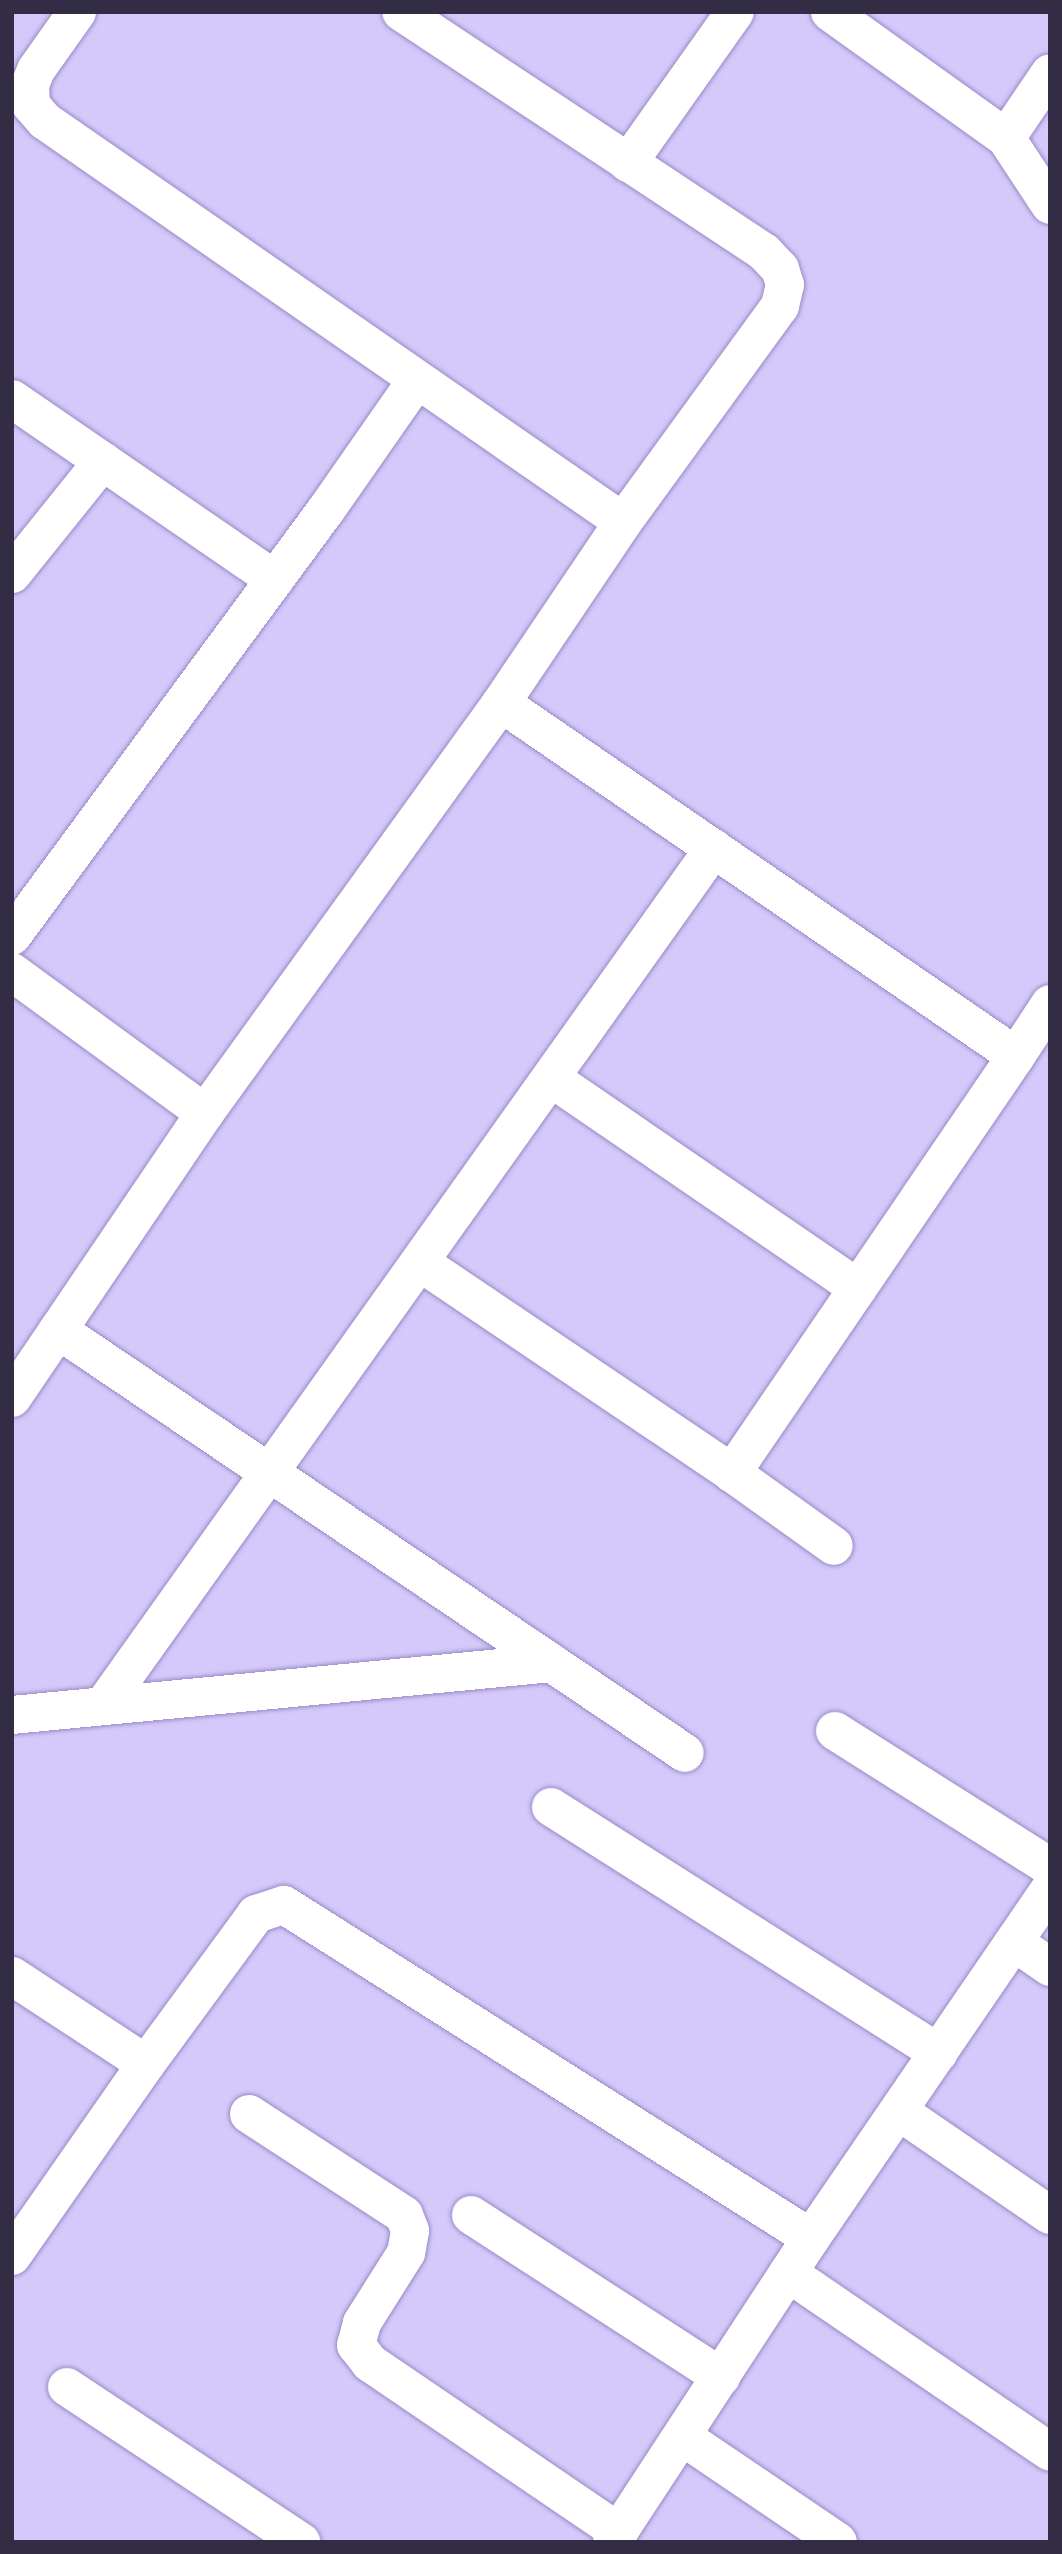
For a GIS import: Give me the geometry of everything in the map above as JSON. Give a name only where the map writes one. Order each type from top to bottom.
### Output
[{"type":"street","points":[[77,12],[36,69],[30,85],[31,106],[45,121],[416,381],[623,522]]},
{"type":"street","points":[[12,1398],[205,1113],[501,703],[623,522],[780,306],[785,285],[780,269],[764,252],[401,12]]},
{"type":"street","points":[[628,163],[735,12]]},
{"type":"street","points":[[830,12],[1006,138],[1050,205]]},
{"type":"street","points":[[1006,138],[1050,73]]},
{"type":"street","points":[[12,936],[275,580],[416,381]]},
{"type":"street","points":[[12,399],[275,580]]},
{"type":"street","points":[[12,574],[103,461]]},
{"type":"street","points":[[501,703],[1016,1056]]},
{"type":"street","points":[[103,1706],[272,1474],[714,848]]},
{"type":"street","points":[[12,972],[205,1113]]},
{"type":"street","points":[[732,1473],[1050,1004]]},
{"type":"street","points":[[551,1078],[858,1288]]},
{"type":"street","points":[[421,1264],[732,1473],[834,1546]]},
{"type":"street","points":[[58,1330],[685,1753]]},
{"type":"street","points":[[12,1715],[551,1662]]},
{"type":"street","points":[[835,1731],[1050,1867]]},
{"type":"street","points":[[551,1807],[939,2053]]},
{"type":"street","points":[[250,2114],[404,2215],[410,2231],[406,2253],[362,2323],[356,2345],[370,2363],[615,2537],[811,2238],[900,2112],[1050,1889]]},
{"type":"street","points":[[12,2256],[146,2064],[256,1914],[284,1905],[811,2238]]},
{"type":"street","points":[[1014,1942],[1050,1967]]},
{"type":"street","points":[[12,1976],[146,2064]]},
{"type":"street","points":[[900,2112],[1050,2215]]},
{"type":"street","points":[[471,2216],[721,2377]]},
{"type":"street","points":[[788,2273],[1050,2452]]},
{"type":"street","points":[[68,2387],[301,2542]]},
{"type":"street","points":[[683,2437],[838,2542]]}]
